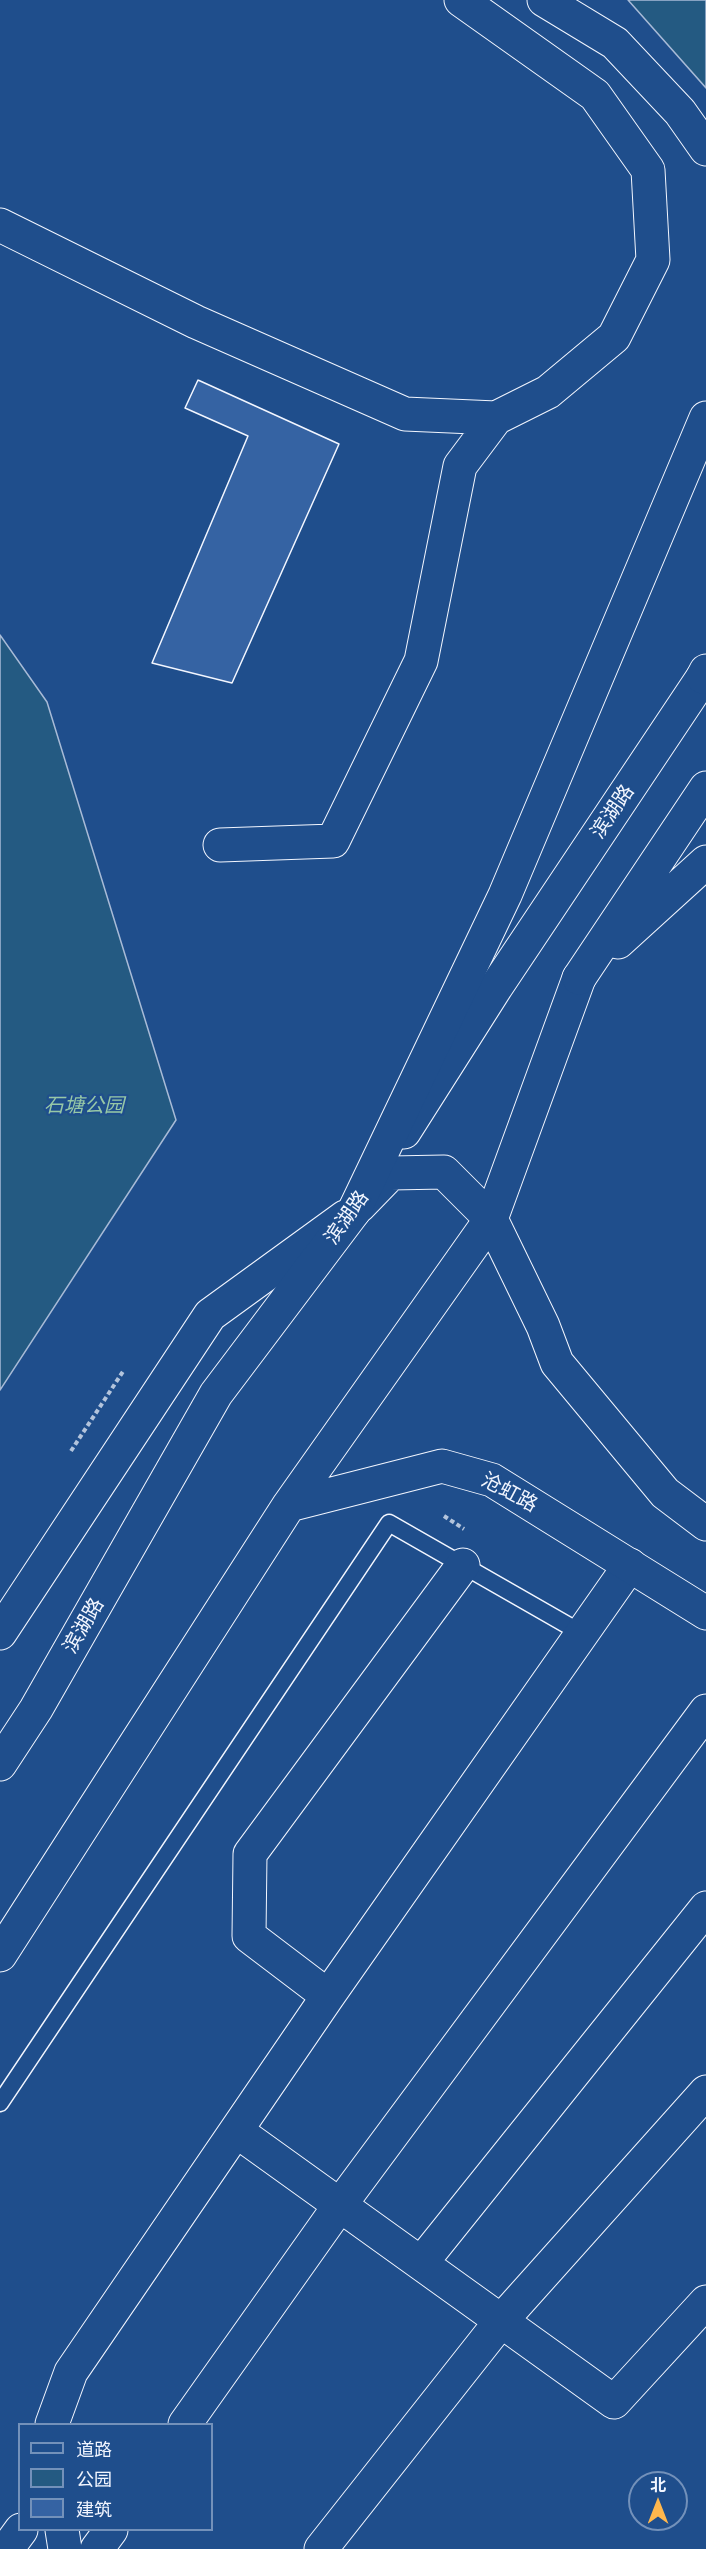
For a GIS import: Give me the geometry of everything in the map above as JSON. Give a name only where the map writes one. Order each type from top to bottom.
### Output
[{"type":"main road","points":[[220,845],[333,841],[421,661],[460,466],[496,418],[548,392],[614,337],[653,260],[648,170],[596,95],[461,0]]},
{"type":"main road","points":[[544,0],[615,43],[680,112],[706,149]]},
{"type":"main road","points":[[0,225],[196,322],[405,414],[496,418]]},
{"type":"main road","points":[[354,1211],[506,895],[706,418]]},
{"type":"main road","name":"滨湖路","points":[[0,1764],[36,1709],[216,1394],[354,1211],[496,987],[704,674]]},
{"type":"main road","points":[[0,1955],[289,1505],[491,1219],[579,978],[706,788]]},
{"type":"main road","points":[[579,978],[706,862]]},
{"type":"main road","points":[[0,1633],[210,1315],[354,1211],[391,1173],[444,1172],[491,1219],[543,1326],[557,1363],[665,1493],[706,1524]]},
{"type":"main road","name":"沧虹路","points":[[289,1505],[442,1466],[492,1480],[706,1613]]},
{"type":"main road","points":[[328,1996],[249,1936],[250,1854],[462,1565]]},
{"type":"main road","points":[[52,2423],[71,2372],[238,2132],[328,1996],[584,1634],[630,1565]]},
{"type":"main road","points":[[0,1739],[36,1709]]},
{"type":"main road","points":[[186,2423],[340,2205],[706,1712]]},
{"type":"main road","points":[[422,2262],[706,1908]]},
{"type":"main road","points":[[321,2549],[501,2321],[706,2092]]},
{"type":"main road","points":[[238,2132],[614,2402],[706,2302]]},
{"type":"main road","points":[[7,2549],[20,2531]]},
{"type":"main road","points":[[62,2531],[65,2549]]},
{"type":"main road","points":[[97,2549],[110,2531]]},
{"type":"lane","points":[[0,2103],[389,1523],[584,1634]]},
{"type":"path","points":[[70,1451],[124,1370]]},
{"type":"green space","points":[[628,0],[706,0],[706,88]]},
{"type":"green space","name":"石塘公园","points":[[0,635],[47,702],[176,1120],[0,1390]]},
{"type":"building","points":[[198,380],[339,444],[232,683],[152,663],[248,436],[185,408]]}]
